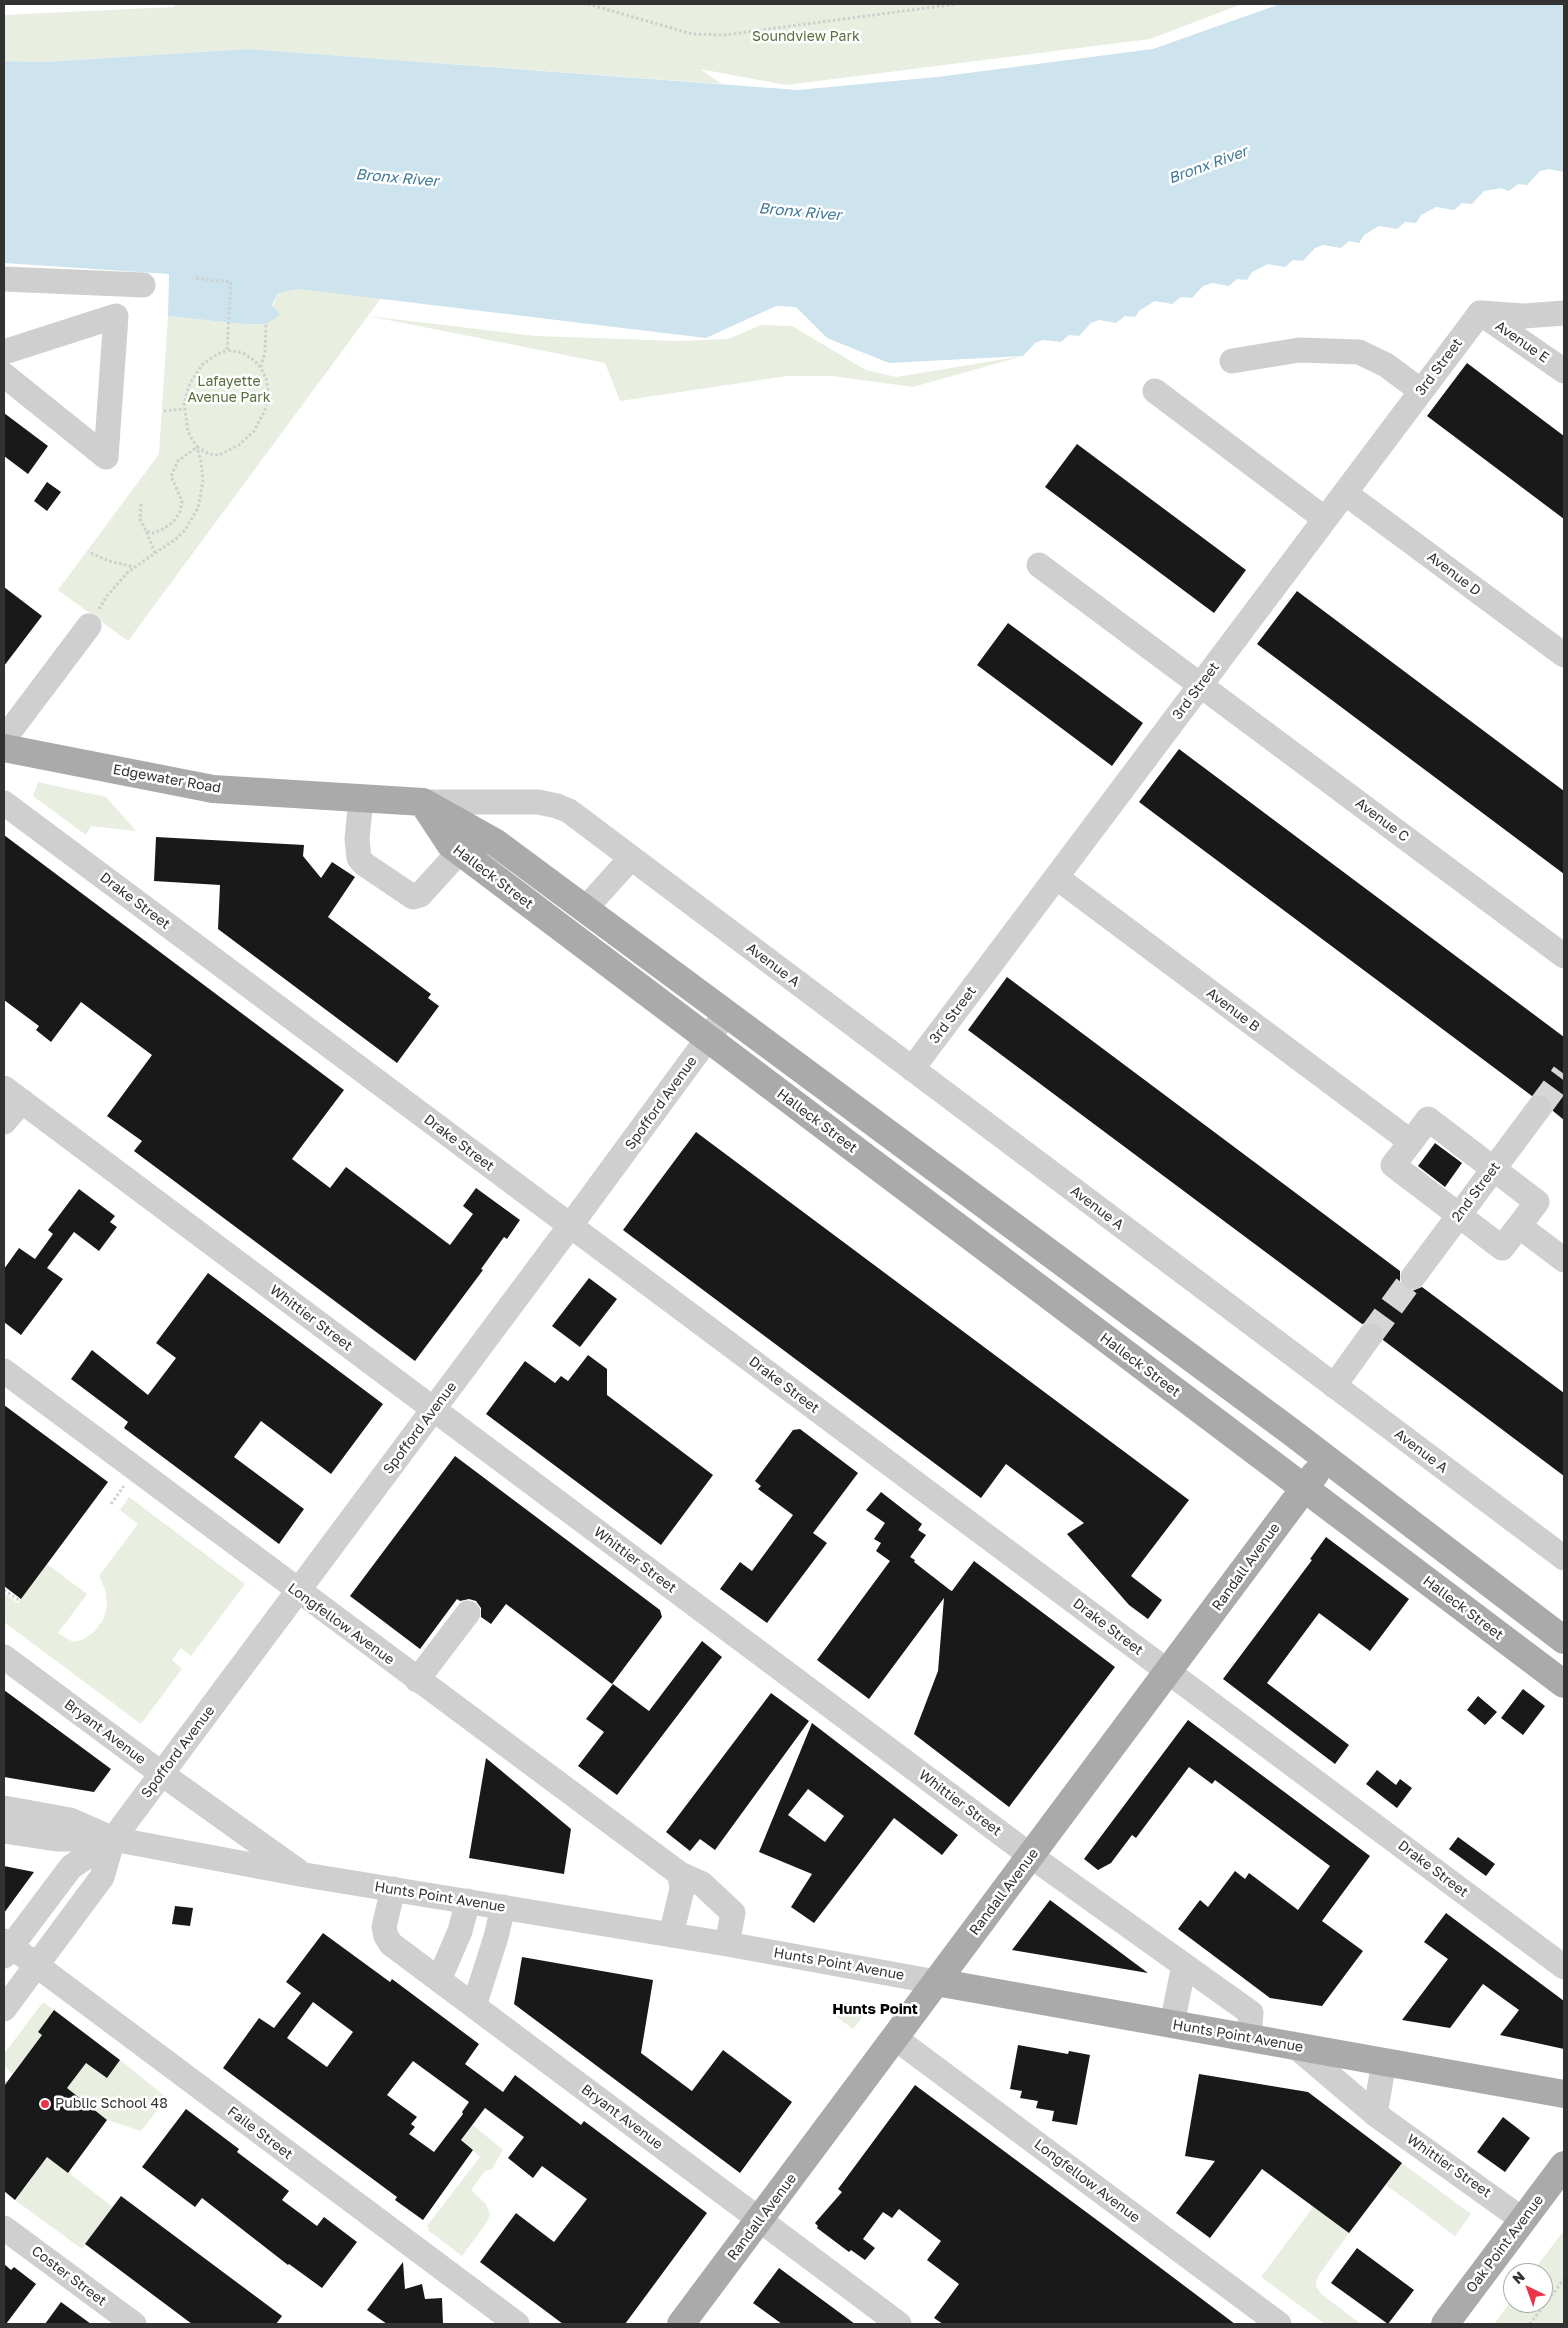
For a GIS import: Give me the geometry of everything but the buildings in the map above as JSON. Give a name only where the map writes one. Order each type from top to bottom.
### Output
[{"type":"main road","name":"Edgewater Road","points":[[4,748],[212,789],[423,802]]},
{"type":"main road","name":"Halleck Street","points":[[423,802],[450,844],[459,852],[1564,1684]]},
{"type":"main road","name":"Halleck Street","points":[[423,802],[496,843],[1327,1459],[1564,1640]]},
{"type":"main road","name":"Randall Avenue","points":[[682,2324],[1327,1459]]},
{"type":"main road","name":"Hunts Point Avenue","points":[[936,1982],[1564,2094]]},
{"type":"main road","name":"Oak Point Avenue","points":[[1445,2324],[1564,2165]]},
{"type":"street","points":[[4,279],[143,285]]},
{"type":"street","points":[[1480,313],[1524,316],[1564,313]]},
{"type":"street","name":"Avenue E","points":[[1480,313],[1564,371]]},
{"type":"street","name":"3rd Street","points":[[912,1069],[1480,313]]},
{"type":"street","points":[[4,352],[116,316],[106,457],[4,375]]},
{"type":"street","points":[[1232,360],[1299,350],[1358,352],[1386,365],[1421,391]]},
{"type":"street","points":[[1155,390],[1325,519]]},
{"type":"street","name":"Avenue D","points":[[1345,493],[1564,655]]},
{"type":"street","name":"Avenue C","points":[[1039,565],[1564,956]]},
{"type":"street","points":[[4,739],[89,626]]},
{"type":"street","points":[[361,799],[357,839],[360,858],[364,864],[413,897],[420,895],[459,852]]},
{"type":"street","name":"Avenue A","points":[[423,802],[538,802],[557,806],[569,812],[1564,1558]]},
{"type":"street","name":"Drake Street","points":[[4,803],[1564,1966]]},
{"type":"street","points":[[585,910],[631,858]]},
{"type":"street","name":"Avenue B","points":[[1056,877],[1411,1142]]},
{"type":"street","name":"Spofford Avenue","points":[[4,2008],[102,1877],[113,1840],[726,1015]]},
{"type":"street","points":[[4,1122],[13,1094]]},
{"type":"street","name":"Whittier Street","points":[[13,1094],[1031,1856],[1251,2013],[1249,2038]]},
{"type":"street","name":"2nd Street","points":[[1413,1277],[1539,1108]]},
{"type":"street","points":[[1428,1119],[1537,1202],[1502,1248],[1393,1165],[1411,1142],[1428,1119]]},
{"type":"street","points":[[1519,1226],[1564,1260]]},
{"type":"street","points":[[1334,1386],[1370,1336]]},
{"type":"street","name":"Longfellow Avenue","points":[[4,1371],[298,1592],[680,1874],[702,1884],[733,1913],[727,1944]]},
{"type":"street","points":[[417,1680],[468,1613]]},
{"type":"street","name":"Bryant Avenue","points":[[4,1657],[162,1774],[305,1875]]},
{"type":"street","name":"Hunts Point Avenue","points":[[4,1808],[70,1820],[113,1840]]},
{"type":"street","name":"Hunts Point Avenue","points":[[4,1831],[56,1839],[113,1840],[305,1875],[727,1944],[936,1982]]},
{"type":"street","name":"Spofford Avenue","points":[[6,1948],[71,1867],[113,1840]]},
{"type":"street","points":[[671,1935],[682,1889],[680,1874]]},
{"type":"street","name":"Bryant Avenue","points":[[393,1889],[384,1927],[386,1936],[391,1944],[899,2324]]},
{"type":"street","points":[[439,1980],[460,1931],[468,1902]]},
{"type":"street","points":[[474,2006],[496,1937],[503,1907]]},
{"type":"street","name":"Faile Street","points":[[6,1948],[35,1966],[517,2324]]},
{"type":"street","points":[[1172,2024],[1184,1965]]},
{"type":"street","name":"Longfellow Avenue","points":[[896,2038],[1279,2324]]},
{"type":"street","name":"Whittier Street","points":[[1295,2046],[1375,2114],[1523,2220]]},
{"type":"street","points":[[1375,2114],[1384,2062]]},
{"type":"street","name":"Coster Street","points":[[4,2228],[134,2324]]},
{"type":"path","points":[[588,4],[692,34],[724,35],[956,4]]},
{"type":"path","points":[[193,278],[231,282],[227,350]]},
{"type":"path","points":[[261,368],[265,351],[266,324]]},
{"type":"path","points":[[89,626],[107,596],[134,567],[166,548],[185,530],[198,508],[202,481],[201,462],[197,447],[188,432],[184,409],[190,383],[202,365],[227,350],[243,353],[255,361],[266,378],[267,402],[261,419],[254,431],[239,446],[219,455],[209,454],[197,447]]},
{"type":"path","points":[[164,411],[184,409]]},
{"type":"path","points":[[146,531],[153,533],[163,529],[176,518],[182,501],[172,480],[172,473],[178,461],[197,447]]},
{"type":"path","points":[[141,504],[140,518],[155,553]]},
{"type":"path","points":[[91,554],[134,567]]},
{"type":"path","points":[[111,1504],[124,1486]]},
{"type":"path","points":[[4,1590],[20,1601]]},
{"type":"path","points":[[1530,2324],[1564,2279]]},
{"type":"green space","name":"Soundview Park","points":[[175,4],[1242,4],[1150,39],[786,85],[700,69],[722,84],[248,49],[44,62],[4,61],[4,15],[174,7]]},
{"type":"green space","name":"Lafayette Avenue Park","points":[[299,289],[381,298],[128,641],[58,590],[159,454],[168,316],[243,324],[266,324],[278,293]]},
{"type":"green space","points":[[368,316],[536,336],[677,341],[728,339],[761,325],[792,326],[866,370],[896,377],[1023,356],[913,387],[832,376],[787,376],[620,401],[605,363]]},
{"type":"green space","points":[[38,782],[106,797],[136,831],[91,826],[86,835],[33,796]]},
{"type":"green space","points":[[129,1497],[245,1584],[191,1656],[181,1648],[172,1660],[182,1669],[141,1724],[4,1622],[4,1593],[18,1603],[47,1564],[87,1594],[58,1633],[73,1642],[82,1640],[94,1632],[103,1620],[107,1607],[106,1592],[99,1576],[138,1524],[120,1510]]},
{"type":"green space","points":[[839,2001],[861,2005],[866,2008],[867,2011],[853,2029],[830,2012]]},
{"type":"green space","points":[[43,2002],[54,2010],[42,2035],[13,2074],[4,2066],[4,2054]]},
{"type":"green space","points":[[120,2060],[167,2098],[141,2131],[107,2120],[67,2088],[86,2063],[107,2078]]},
{"type":"green space","points":[[473,2125],[503,2150],[492,2169],[485,2171],[471,2190],[486,2204],[490,2214],[487,2222],[462,2256],[428,2230],[427,2226],[480,2157],[462,2139]]},
{"type":"green space","points":[[36,2148],[113,2207],[82,2249],[15,2200],[32,2178],[21,2169]]},
{"type":"green space","points":[[1402,2163],[1471,2214],[1455,2236],[1386,2185]]},
{"type":"green space","points":[[1314,2206],[1349,2233],[1320,2273],[1316,2286],[1321,2294],[1361,2324],[1325,2324],[1261,2277]]},
{"type":"green space","points":[[1564,2230],[1564,2324],[1494,2324],[1503,2312],[1553,2313],[1553,2263],[1539,2263]]},
{"type":"water","name":"Bronx River","points":[[1280,4],[1564,4],[1564,172],[1549,169],[1540,171],[1527,185],[1518,184],[1509,191],[1501,188],[1484,191],[1472,204],[1462,203],[1454,210],[1436,207],[1421,215],[1416,223],[1405,222],[1397,229],[1379,226],[1364,235],[1359,243],[1349,241],[1341,248],[1323,245],[1315,248],[1303,261],[1293,260],[1285,267],[1268,264],[1252,272],[1247,280],[1237,279],[1229,286],[1212,283],[1203,286],[1192,298],[1181,297],[1172,304],[1155,301],[1140,310],[1135,317],[1125,316],[1116,323],[1099,320],[1091,323],[1079,336],[1069,335],[1061,342],[1043,340],[1035,343],[1023,356],[889,363],[827,338],[796,307],[776,306],[706,338],[299,289],[278,293],[272,305],[280,315],[266,324],[243,324],[168,316],[169,274],[4,263],[4,61],[44,62],[248,49],[798,90],[937,77],[1153,49]]},
{"type":"tunnel","points":[[1539,1108],[1564,1074]]},
{"type":"tunnel","points":[[1370,1336],[1413,1277]]},
{"type":"place","name":"Public School 48","points":[[45,2104]]},
{"type":"district","name":"Hunts Point","points":[[875,2009]]}]
